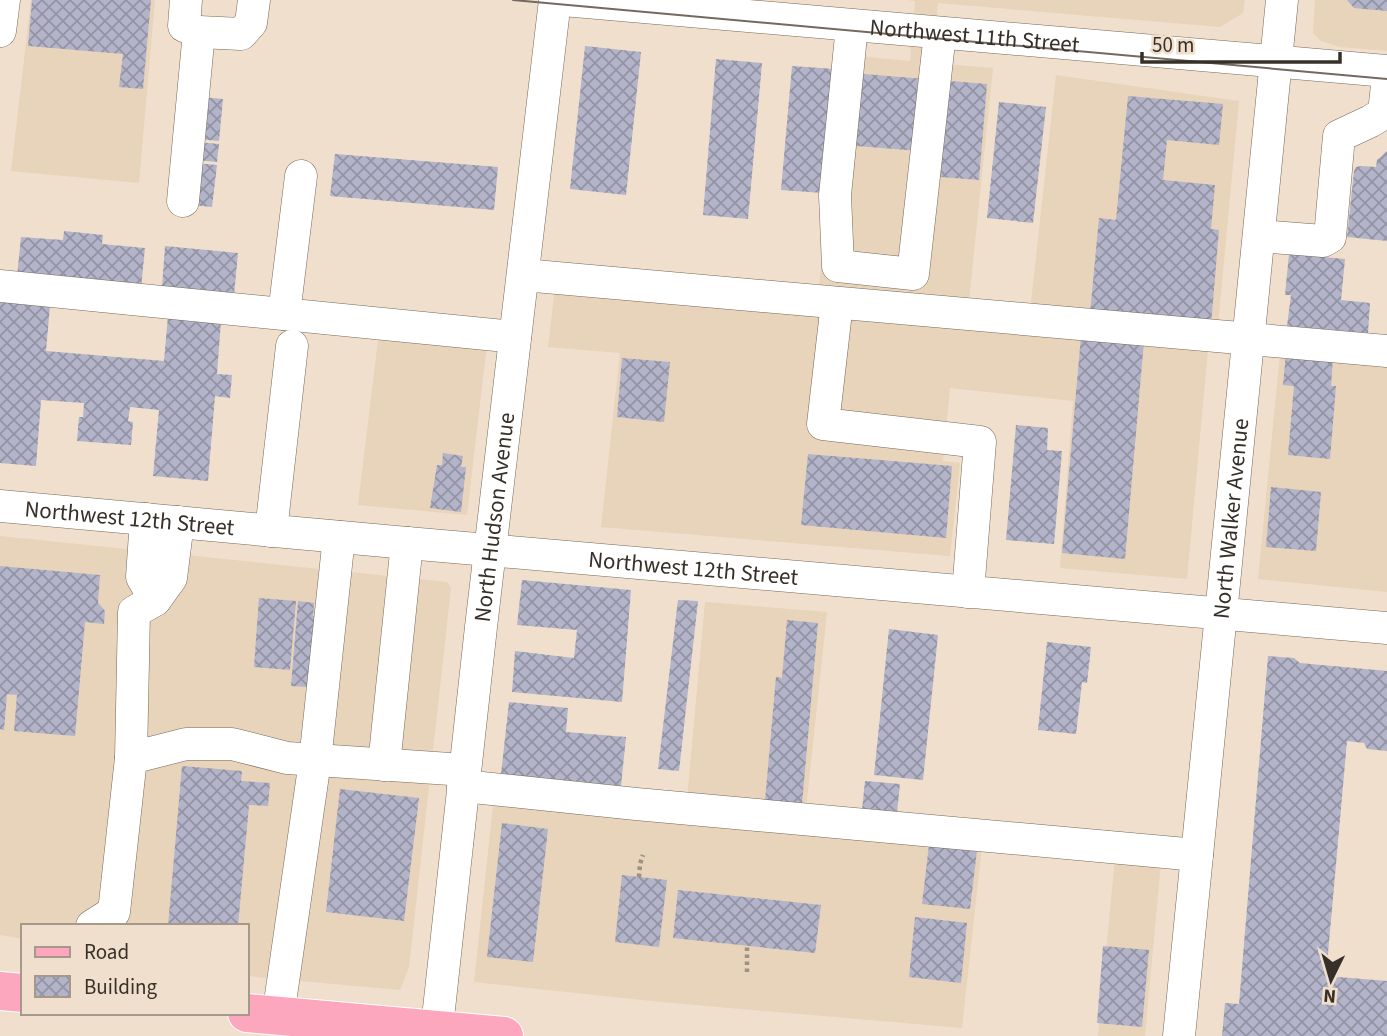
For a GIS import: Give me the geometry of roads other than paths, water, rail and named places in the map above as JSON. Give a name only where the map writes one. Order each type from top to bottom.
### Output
[{"type":"main road","points":[[0,991],[21,993]]},
{"type":"main road","points":[[262,1014],[436,1033],[505,1036]]},
{"type":"street","points":[[0,32],[4,0]]},
{"type":"street","points":[[186,0],[184,26],[199,32],[241,34],[251,23],[254,0]]},
{"type":"street","name":"North Hudson Avenue","points":[[436,1033],[555,0]]},
{"type":"street","name":"Northwest 11th Street","points":[[563,0],[1387,71]]},
{"type":"street","name":"North Walker Avenue","points":[[1179,1036],[1282,0]]},
{"type":"street","points":[[852,26],[835,195],[838,266],[912,274],[940,33]]},
{"type":"street","points":[[183,201],[199,32]]},
{"type":"street","points":[[1259,236],[1323,242],[1330,237],[1339,136],[1384,113],[1387,85]]},
{"type":"street","points":[[284,314],[301,176]]},
{"type":"street","points":[[523,275],[1387,351]]},
{"type":"street","points":[[0,286],[515,337]]},
{"type":"street","points":[[837,303],[823,424],[980,442],[968,592]]},
{"type":"street","points":[[271,531],[292,346]]},
{"type":"street","name":"Northwest 12th Street","points":[[0,506],[1387,628]]},
{"type":"street","points":[[146,519],[142,577],[155,600]]},
{"type":"street","points":[[96,924],[114,912],[131,758],[134,612],[155,600],[171,578],[178,522]]},
{"type":"street","points":[[262,1014],[315,761],[340,537]]},
{"type":"street","points":[[384,765],[407,543]]},
{"type":"street","points":[[131,758],[186,744],[232,744],[287,758],[384,765],[636,804],[1197,855]]},
{"type":"tram line","points":[[513,0],[1387,79]]}]
